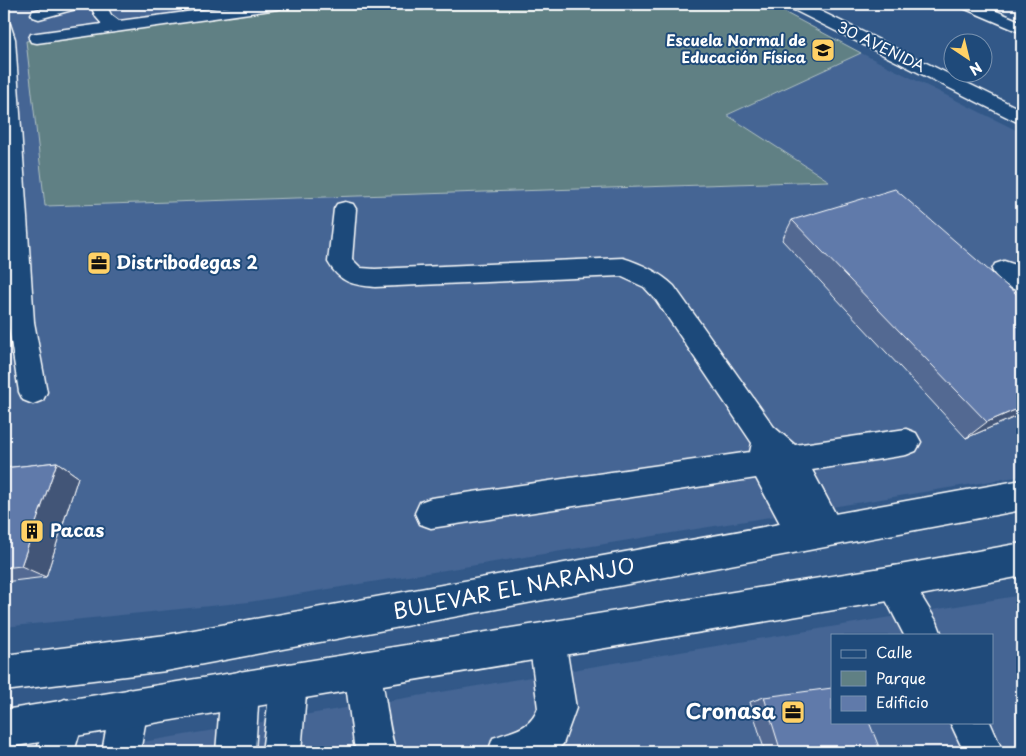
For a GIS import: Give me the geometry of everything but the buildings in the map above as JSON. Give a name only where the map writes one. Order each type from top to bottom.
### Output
[{"type":"main road","points":[[39,14],[77,4]]},
{"type":"main road","points":[[98,4],[104,17],[115,26]]},
{"type":"main road","points":[[155,4],[167,19]]},
{"type":"main road","points":[[37,38],[167,19],[200,9],[278,4]]},
{"type":"main road","name":"30 AVENIDA","points":[[794,4],[1022,117]]},
{"type":"main road","points":[[967,4],[998,9],[1022,28]]},
{"type":"main road","points":[[4,28],[7,39],[12,330],[33,392]]},
{"type":"main road","points":[[345,209],[340,262],[355,276],[375,278],[623,267],[653,280],[664,292],[773,453],[775,486],[816,532]]},
{"type":"main road","points":[[431,513],[773,453],[906,442]]},
{"type":"main road","name":"BULEVAR EL NARANJO","points":[[4,673],[166,653],[1022,495]]},
{"type":"main road","points":[[4,728],[60,735],[129,708],[894,583],[1022,558]]},
{"type":"main road","points":[[894,583],[923,634]]},
{"type":"main road","points":[[506,752],[537,744],[549,730],[557,708],[547,640]]},
{"type":"main road","points":[[362,670],[373,744],[377,752]]},
{"type":"main road","points":[[282,752],[289,682]]},
{"type":"main road","points":[[235,752],[240,690]]},
{"type":"main road","points":[[121,752],[129,708]]},
{"type":"main road","points":[[969,724],[984,752]]},
{"type":"shaded area","points":[[4,4],[299,4],[27,41],[45,206],[828,181],[727,115],[861,53],[1022,133],[1022,476],[249,602],[4,627]]},
{"type":"shaded area","points":[[1022,595],[1022,752],[82,752]]},
{"type":"green space","points":[[299,4],[769,4],[861,53],[727,115],[829,181],[45,206],[26,41]]},
{"type":"place","name":"Escuela Normal de Educación Física","points":[[823,50]]},
{"type":"place","name":"Distribodegas 2","points":[[99,263]]},
{"type":"place","name":"Pacas","points":[[32,531]]},
{"type":"place","name":"Cronasa","points":[[793,712]]}]
